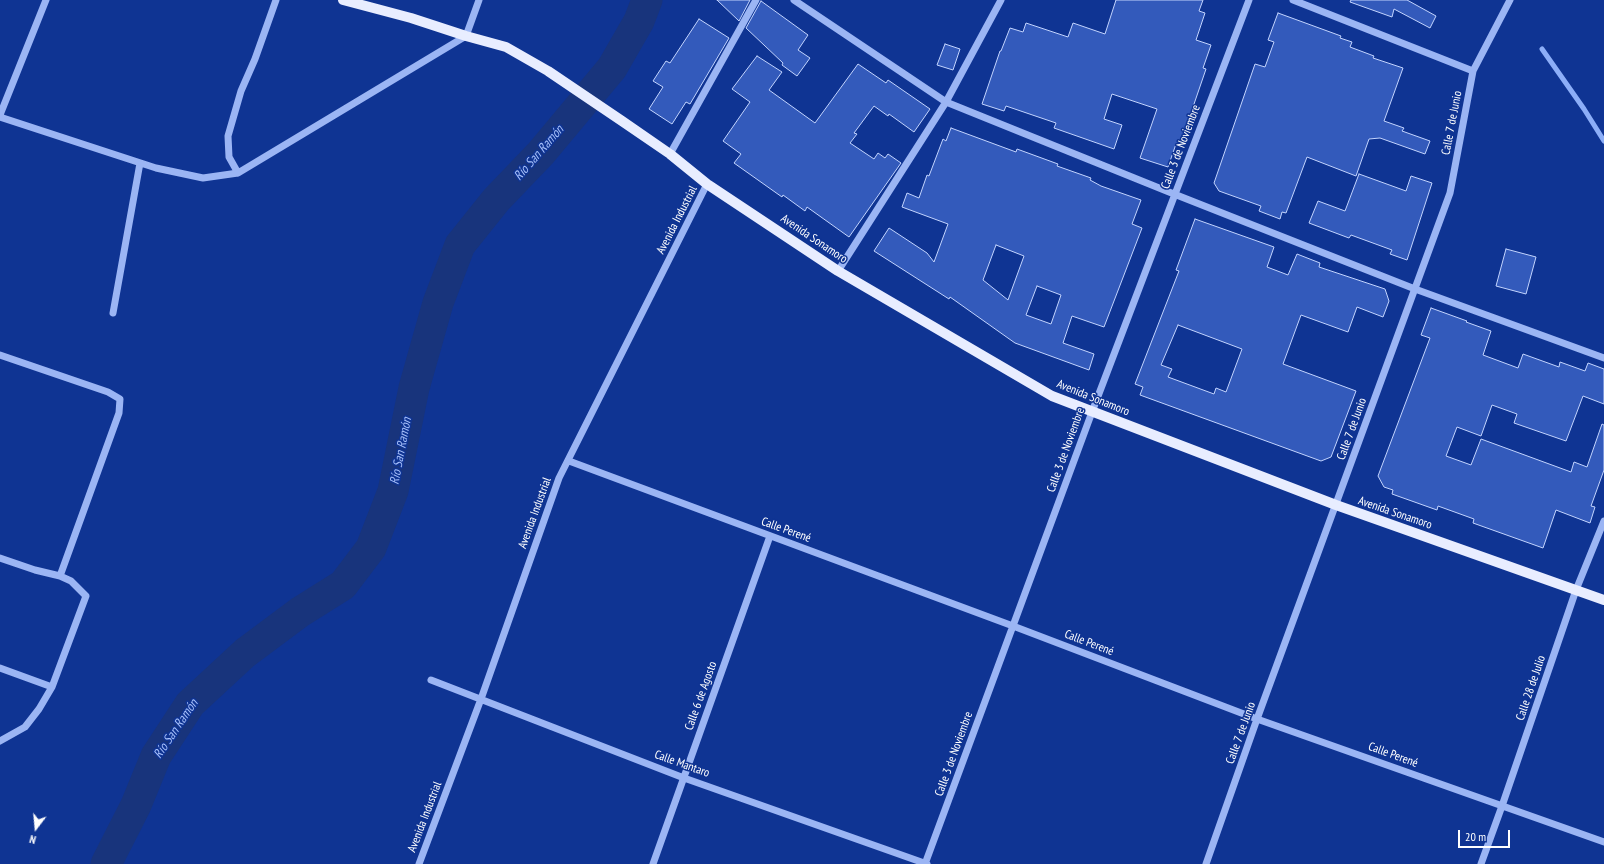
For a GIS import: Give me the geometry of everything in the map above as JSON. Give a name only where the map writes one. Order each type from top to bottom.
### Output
[{"type":"main road","name":"Avenida Sonamoro","points":[[344,0],[411,18],[506,47],[548,71],[670,154],[707,184],[838,271],[1052,396],[1336,505],[1604,600]]},
{"type":"street","points":[[46,0],[0,116],[156,168],[203,178],[238,173],[466,36],[479,0]]},
{"type":"street","points":[[238,173],[228,157],[228,136],[241,91],[255,59],[276,0]]},
{"type":"street","points":[[670,154],[756,0]]},
{"type":"street","points":[[794,0],[946,102],[1415,289],[1604,358]]},
{"type":"street","points":[[838,271],[946,102],[1001,0]]},
{"type":"street","name":"Calle 3 de Noviembre","points":[[925,864],[1092,412],[1249,0]]},
{"type":"street","points":[[1293,0],[1473,71]]},
{"type":"street","name":"Calle 7 de Junio","points":[[1206,864],[1257,719],[1450,193],[1473,71],[1510,0]]},
{"type":"street","points":[[113,313],[140,163]]},
{"type":"street","name":"Avenida Industrial","points":[[419,864],[481,700],[559,478],[569,461],[707,184]]},
{"type":"street","points":[[0,355],[108,392],[120,399],[119,413],[60,576]]},
{"type":"street","name":"Calle Perené","points":[[569,461],[1013,626],[1257,719],[1604,842]]},
{"type":"street","name":"Calle 28 de Julio","points":[[1481,864],[1576,590],[1604,521]]},
{"type":"street","name":"Calle 6 de Agosto","points":[[653,864],[770,536]]},
{"type":"street","points":[[0,558],[35,570],[60,576],[71,582],[86,596],[52,687],[39,709],[25,727],[0,741]]},
{"type":"street","points":[[0,668],[52,687]]},
{"type":"street","name":"Calle Mantaro","points":[[431,680],[684,778],[925,864]]},
{"type":"building","points":[[717,0],[750,0],[739,21]]},
{"type":"building","points":[[1116,0],[1203,0],[1199,11],[1205,13],[1196,40],[1211,45],[1203,68],[1206,69],[1180,145],[1176,144],[1168,167],[1140,158],[1157,109],[1112,94],[1104,119],[1122,125],[1114,149],[1054,128],[1056,123],[1006,106],[1004,111],[982,104],[1000,51],[1010,28],[1023,32],[1026,23],[1068,37],[1073,23],[1105,34]]},
{"type":"building","points":[[1351,0],[1407,0],[1436,16],[1430,28],[1394,9],[1392,17],[1350,2]]},
{"type":"building","points":[[761,1],[808,35],[798,50],[810,58],[797,76],[782,65],[783,63],[746,28]]},
{"type":"building","points":[[1278,13],[1341,36],[1340,38],[1352,42],[1350,47],[1374,56],[1373,58],[1403,68],[1384,121],[1404,128],[1402,131],[1430,141],[1425,154],[1380,138],[1369,139],[1356,176],[1307,157],[1286,213],[1282,212],[1280,219],[1259,211],[1261,206],[1219,191],[1214,183],[1255,64],[1265,67],[1274,42],[1268,40]]},
{"type":"building","points":[[699,19],[729,38],[690,104],[686,102],[672,124],[649,109],[663,87],[653,81],[666,61],[670,63]]},
{"type":"building","points":[[945,44],[960,49],[953,70],[937,65]]},
{"type":"building","points":[[757,56],[782,72],[769,90],[815,123],[858,64],[886,83],[888,80],[930,109],[914,132],[889,114],[888,116],[874,106],[854,133],[857,134],[850,143],[874,159],[878,153],[885,158],[888,154],[901,163],[849,237],[807,207],[805,211],[783,195],[782,197],[734,163],[741,154],[723,141],[750,102],[732,89]]},
{"type":"building","points":[[951,128],[1016,152],[1017,149],[1058,164],[1057,166],[1091,178],[1090,180],[1101,186],[1141,200],[1132,224],[1142,228],[1104,327],[1072,316],[1063,343],[1094,354],[1089,370],[1015,343],[950,297],[949,299],[874,251],[889,228],[927,253],[934,262],[948,224],[902,207],[907,193],[919,198],[927,175],[929,176],[943,139],[946,141]],"holes":[[[996,245],[1024,256],[1008,300],[983,280]],[[1037,286],[1061,295],[1051,324],[1026,315]]]},
{"type":"building","points":[[1359,174],[1406,191],[1411,176],[1432,183],[1407,260],[1390,254],[1392,250],[1351,235],[1349,238],[1309,223],[1318,201],[1345,211]]},
{"type":"building","points":[[1195,219],[1274,247],[1267,267],[1288,275],[1297,254],[1320,263],[1319,267],[1385,289],[1389,301],[1383,317],[1357,307],[1348,332],[1301,315],[1283,364],[1356,391],[1331,457],[1321,461],[1140,395],[1143,387],[1135,384],[1179,271],[1176,270]],"holes":[[[1178,325],[1242,349],[1226,392],[1216,388],[1214,394],[1168,377],[1172,369],[1161,365]]]},
{"type":"building","points":[[1506,249],[1536,257],[1526,294],[1496,286]]},
{"type":"building","points":[[1431,308],[1491,331],[1483,355],[1518,368],[1523,354],[1559,367],[1560,362],[1585,371],[1588,363],[1604,369],[1604,404],[1583,396],[1566,441],[1514,423],[1517,414],[1492,405],[1481,436],[1457,427],[1446,456],[1471,465],[1481,439],[1571,472],[1574,462],[1587,467],[1602,424],[1604,425],[1604,470],[1591,506],[1595,507],[1590,523],[1556,510],[1543,548],[1473,523],[1474,519],[1438,506],[1437,510],[1392,494],[1393,490],[1384,487],[1378,476],[1430,338],[1421,335]]},
{"type":"waterway","name":"Río San Ramón","points":[[106,864],[136,805],[156,756],[190,704],[245,653],[300,612],[343,585],[371,548],[393,491],[414,388],[438,303],[460,245],[496,200],[541,153],[612,68],[639,21],[647,0]]},
{"type":"waterway","points":[[1542,49],[1584,109],[1604,141]]}]
